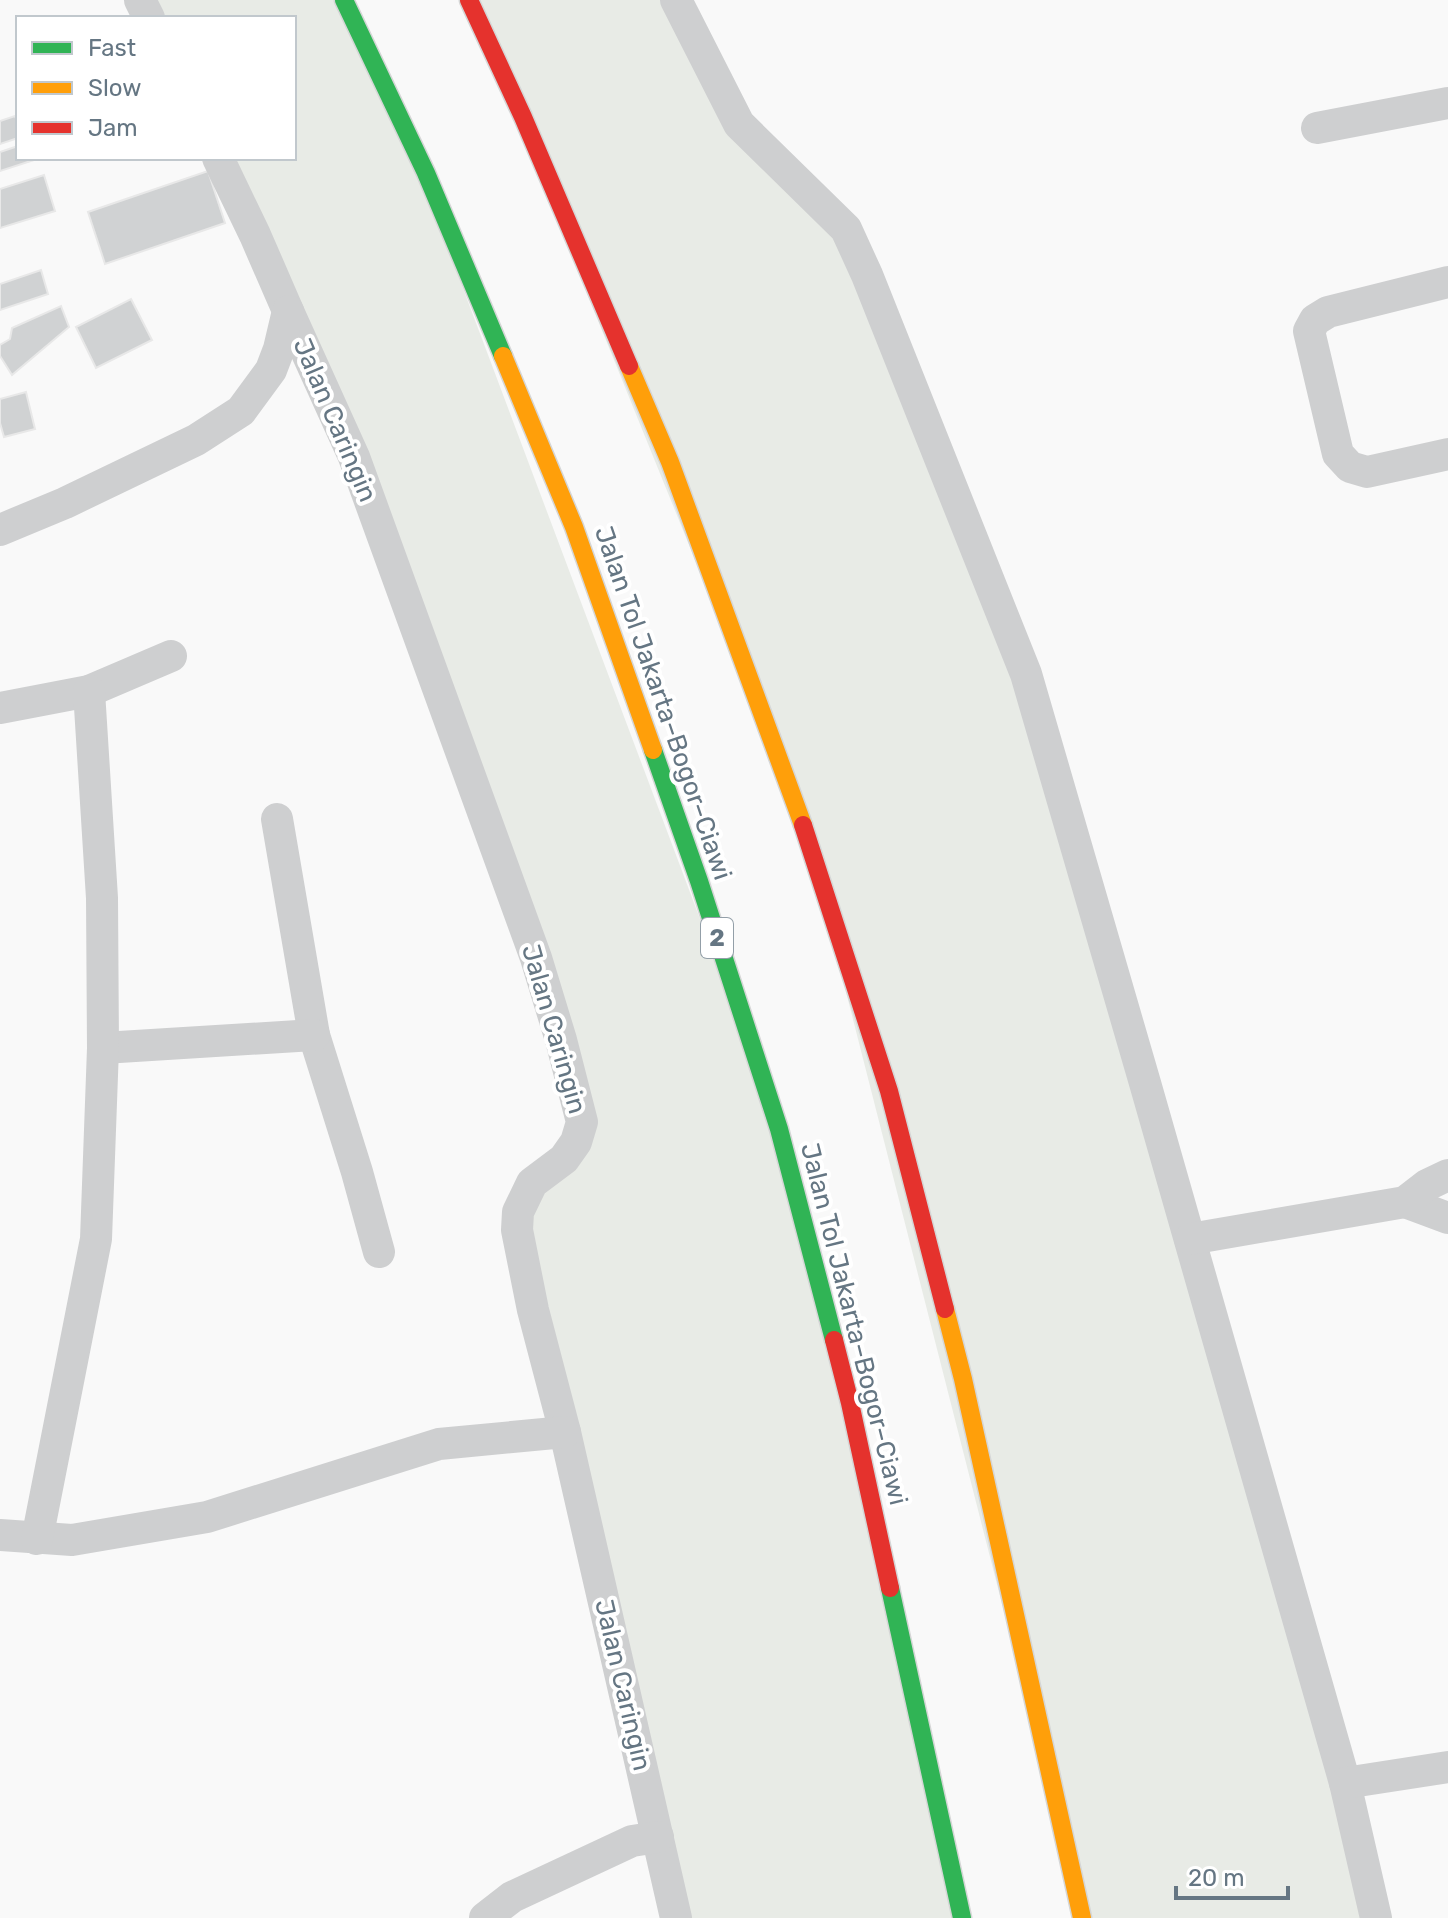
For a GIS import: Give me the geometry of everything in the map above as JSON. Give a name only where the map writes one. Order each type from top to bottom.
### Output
[{"type":"highway","name":"Jalan Tol Jakarta–Bogor–Ciawi","points":[[344,0],[426,173],[574,527],[699,881],[779,1129],[850,1403],[962,1918]]},
{"type":"highway","points":[[469,0],[523,117],[670,462],[805,831],[889,1091],[963,1379],[1082,1918]]},
{"type":"street","points":[[676,0],[739,124],[846,229],[1026,674],[1345,1783],[1376,1918]]},
{"type":"street","points":[[1317,128],[1448,103]]},
{"type":"street","name":"Jalan Caringin","points":[[219,160],[354,457],[536,958],[568,1065],[582,1122],[576,1142],[564,1159],[532,1183],[518,1212],[517,1230],[533,1310],[565,1432],[676,1918]]},
{"type":"street","points":[[1448,282],[1328,312],[1315,320],[1309,331],[1338,454],[1350,467],[1367,472],[1448,454]]},
{"type":"street","points":[[0,530],[65,503],[196,440],[241,411],[271,370],[288,311]]},
{"type":"street","points":[[0,708],[89,691],[171,656]]},
{"type":"street","points":[[37,1539],[96,1239],[103,1048],[102,898],[89,691]]},
{"type":"street","points":[[277,819],[314,1035],[379,1252]]},
{"type":"street","points":[[103,1048],[314,1035]]},
{"type":"street","points":[[1190,1239],[1405,1202],[1427,1185],[1448,1175]]},
{"type":"street","points":[[1405,1202],[1448,1218]]},
{"type":"street","points":[[0,1535],[72,1540],[207,1517],[439,1444],[565,1432]]},
{"type":"street","points":[[1345,1783],[1448,1767]]},
{"type":"street","points":[[485,1918],[512,1897],[632,1841],[658,1837]]},
{"type":"shaded area","points":[[139,0],[344,0],[396,110],[779,1129],[962,1918],[676,1918],[517,1230],[582,1122],[354,457],[219,160],[296,160],[296,16],[148,16]]},
{"type":"shaded area","points":[[468,0],[676,0],[739,124],[846,229],[1026,674],[1376,1918],[1082,1918],[805,831]]},
{"type":"building","points":[[15,116],[16,139],[0,144],[0,121]]},
{"type":"building","points":[[16,147],[16,160],[34,160],[0,171],[0,152]]},
{"type":"building","points":[[208,171],[225,223],[105,264],[88,212]]},
{"type":"building","points":[[44,175],[55,211],[0,228],[0,189]]},
{"type":"building","points":[[41,270],[48,294],[0,310],[0,284]]},
{"type":"building","points":[[131,299],[152,340],[96,368],[76,327]]},
{"type":"building","points":[[61,306],[69,327],[12,375],[0,356],[0,345],[10,339],[12,328]]},
{"type":"building","points":[[26,392],[35,429],[4,437],[0,423],[0,399]]},
{"type":"traffic: fast","points":[[344,0],[426,173],[503,356]]},
{"type":"traffic: fast","points":[[653,750],[779,1129],[834,1340]]},
{"type":"traffic: fast","points":[[890,1588],[962,1918]]},
{"type":"traffic: slow","points":[[503,356],[574,527],[653,750]]},
{"type":"traffic: slow","points":[[629,366],[670,462],[803,825]]},
{"type":"traffic: slow","points":[[945,1309],[1082,1918]]},
{"type":"traffic: jam","points":[[469,0],[523,117],[629,366]]},
{"type":"traffic: jam","points":[[803,825],[889,1091],[945,1309]]},
{"type":"traffic: jam","points":[[834,1340],[890,1588]]}]
